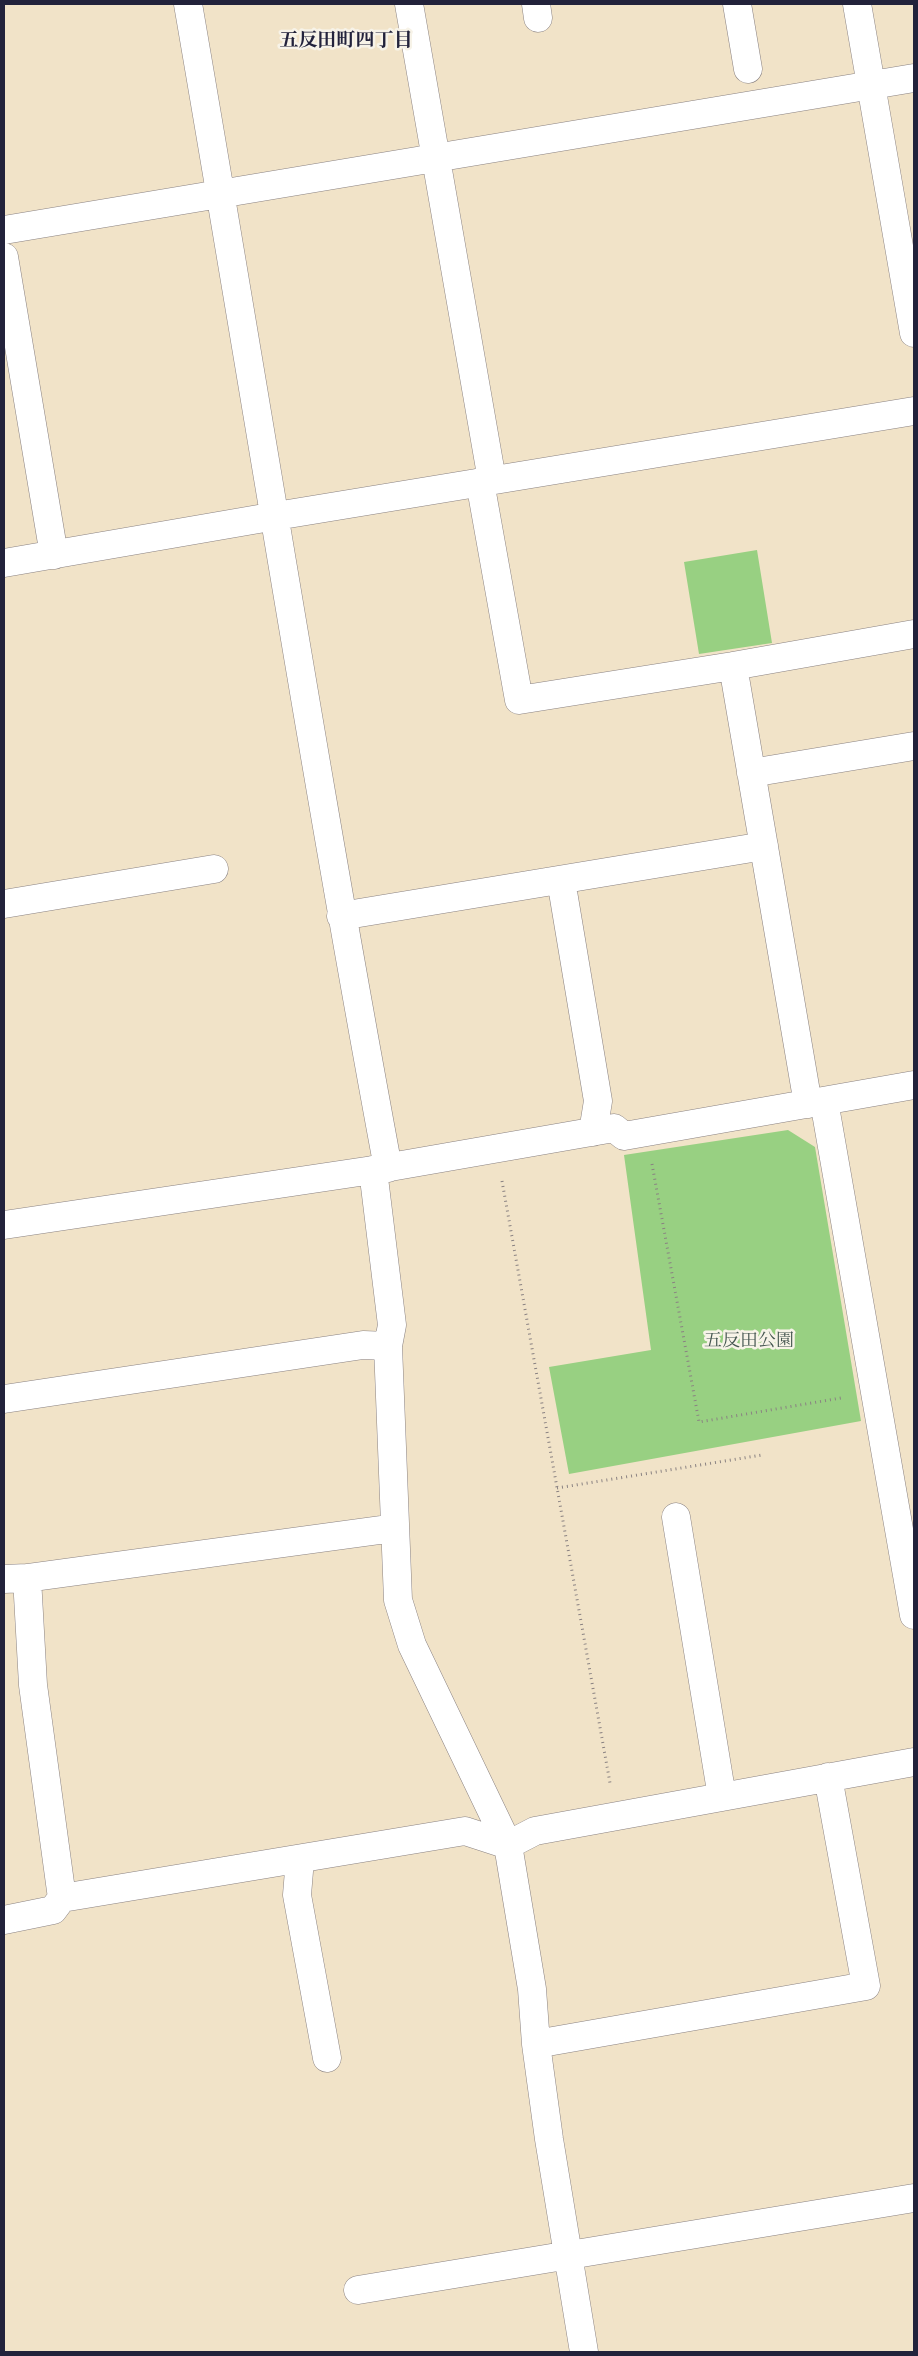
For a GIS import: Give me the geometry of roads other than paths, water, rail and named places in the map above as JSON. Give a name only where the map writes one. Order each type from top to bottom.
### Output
[{"type":"street","points":[[188,4],[276,516],[381,1169],[392,1326],[388,1346],[398,1600],[412,1645],[508,1845],[532,1989],[536,2044],[548,2139],[584,2352]]},
{"type":"street","points":[[409,4],[486,481],[519,700],[733,666],[914,634]]},
{"type":"street","points":[[737,4],[748,69]]},
{"type":"street","points":[[857,4],[914,333]]},
{"type":"street","points":[[4,230],[914,78]]},
{"type":"street","points":[[4,257],[54,554]]},
{"type":"street","points":[[4,563],[276,516],[914,411]]},
{"type":"street","points":[[733,666],[764,846],[874,1393],[914,1614]]},
{"type":"street","points":[[752,773],[914,746]]},
{"type":"street","points":[[341,916],[764,846]]},
{"type":"street","points":[[4,904],[214,869]]},
{"type":"street","points":[[561,880],[598,1101],[593,1132]]},
{"type":"street","points":[[4,1225],[381,1169],[614,1128],[624,1136],[914,1085]]},
{"type":"street","points":[[4,1399],[363,1345],[388,1346]]},
{"type":"street","points":[[676,1517],[722,1798]]},
{"type":"street","points":[[4,1920],[54,1910],[62,1898],[33,1685],[15,1578],[395,1528]]},
{"type":"street","points":[[62,1898],[465,1831],[508,1845],[535,1830],[722,1798],[914,1762]]},
{"type":"street","points":[[536,2044],[866,1986],[828,1777]]},
{"type":"street","points":[[300,1859],[297,1895],[327,2058]]},
{"type":"street","points":[[358,2290],[568,2257],[914,2198]]},
{"type":"district","name":"五反田町四丁目","points":[[346,41]]},
{"type":"park label","name":"五反田公園","points":[[749,1341]]}]
